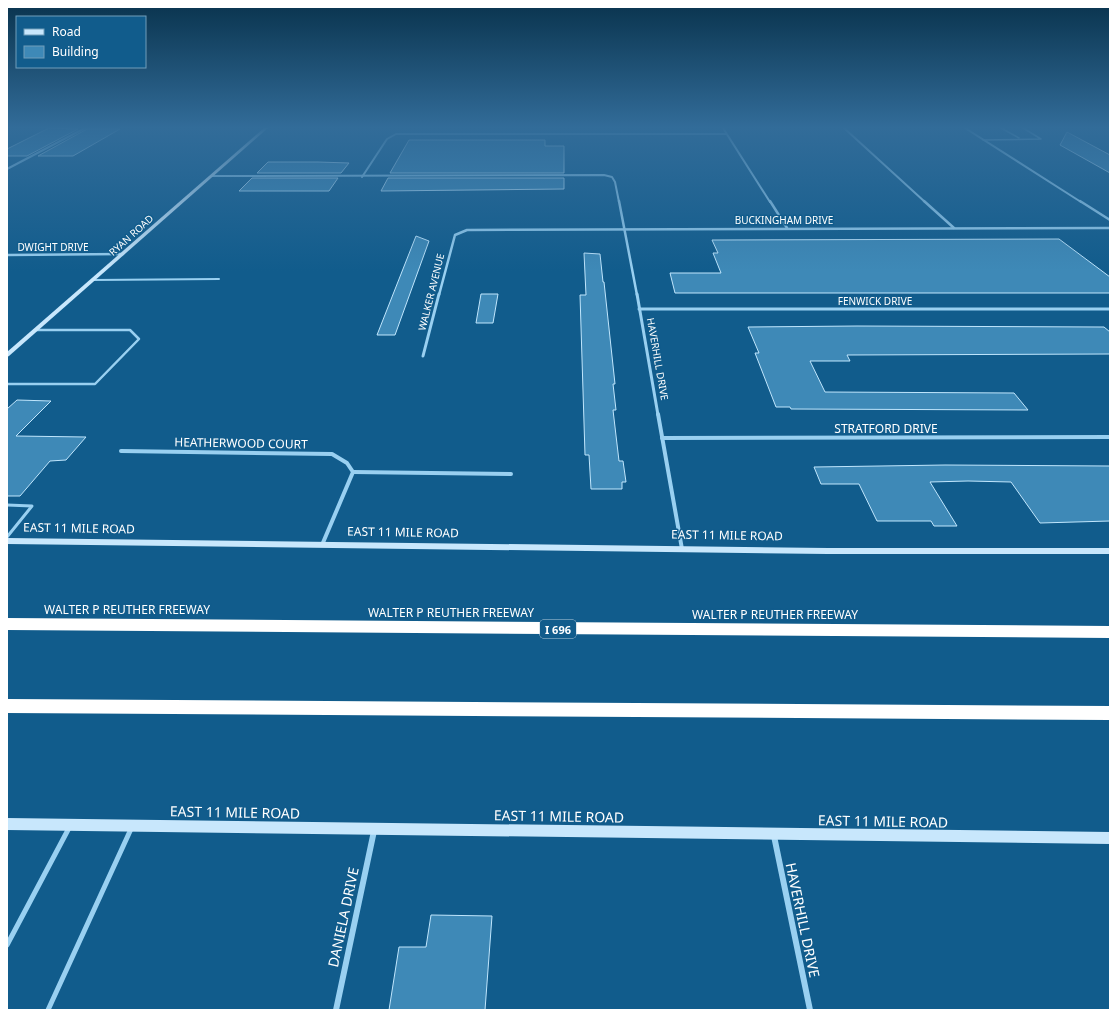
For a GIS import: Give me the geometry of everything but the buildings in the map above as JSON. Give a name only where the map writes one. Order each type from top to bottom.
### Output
[{"type":"highway","name":"WALTER P REUTHER FREEWAY","points":[[7,624],[1110,632]]},
{"type":"highway","points":[[7,706],[1110,713]]},
{"type":"main road","name":"RYAN ROAD","points":[[7,355],[211,176]]},
{"type":"main road","name":"EAST 11 MILE ROAD","points":[[7,541],[828,551],[1110,551]]},
{"type":"main road","name":"EAST 11 MILE ROAD","points":[[7,824],[773,835],[1110,838]]},
{"type":"street","points":[[753,175],[787,228]]},
{"type":"street","points":[[897,175],[955,228]]},
{"type":"street","points":[[1039,175],[1110,220]]},
{"type":"street","points":[[211,176],[362,177]]},
{"type":"street","name":"HAVERHILL DRIVE","points":[[362,177],[610,176],[615,182],[626,229],[682,549]]},
{"type":"street","name":"BUCKINGHAM DRIVE","points":[[458,233],[467,230],[481,229],[1110,228]]},
{"type":"street","name":"WALKER AVENUE","points":[[423,356],[449,251],[455,235],[458,233]]},
{"type":"street","name":"DWIGHT DRIVE","points":[[7,255],[123,254]]},
{"type":"street","name":"FENWICK DRIVE","points":[[639,309],[1110,309]]},
{"type":"street","name":"STRATFORD DRIVE","points":[[662,438],[1110,437]]},
{"type":"street","name":"HEATHERWOOD COURT","points":[[121,451],[332,454],[344,460],[353,472]]},
{"type":"street","points":[[322,545],[353,472],[511,474]]},
{"type":"street","name":"DANIELA DRIVE","points":[[336,1010],[374,829]]},
{"type":"street","name":"HAVERHILL DRIVE","points":[[773,835],[810,1010]]},
{"type":"lane","points":[[93,280],[219,279]]},
{"type":"lane","points":[[7,384],[95,384],[139,339],[130,330],[35,330]]},
{"type":"lane","points":[[7,505],[28,505],[32,506],[32,508],[7,537]]},
{"type":"lane","points":[[7,945],[10,934],[71,825]]},
{"type":"lane","points":[[48,1010],[132,826]]}]
